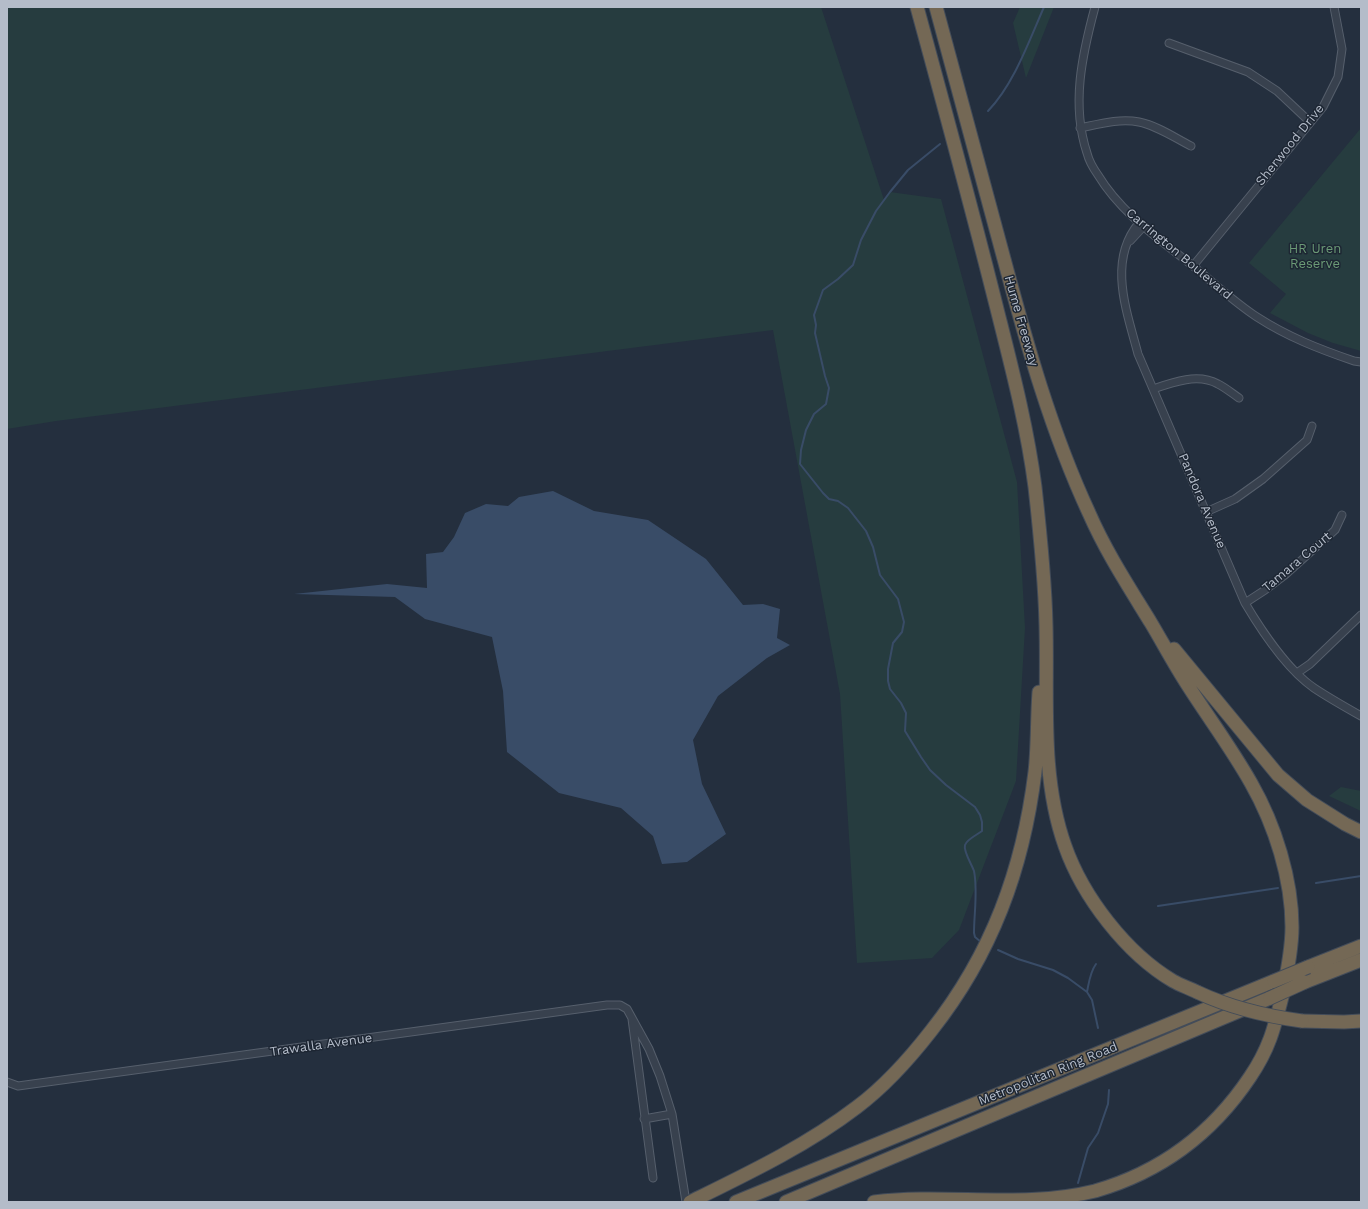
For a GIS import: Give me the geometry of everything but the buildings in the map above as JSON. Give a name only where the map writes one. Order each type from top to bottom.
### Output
[{"type":"highway","name":"Hume Freeway","points":[[917,7],[989,278],[1020,402],[1035,489],[1043,584]]},
{"type":"highway","name":"Hume Freeway","points":[[936,7],[1020,320],[1050,418],[1070,471],[1100,537],[1122,577],[1148,619]]},
{"type":"highway","points":[[1043,584],[1046,622],[1048,746],[1052,796],[1058,824],[1066,848],[1086,890],[1103,915],[1121,938],[1151,965],[1174,981],[1213,999],[1250,1012],[1270,1017],[1302,1021],[1344,1022],[1361,1020]]},
{"type":"highway","points":[[690,1202],[816,1136],[859,1105],[890,1078],[921,1044],[946,1013],[970,977],[990,938],[1003,907],[1014,876],[1024,837],[1035,771],[1043,584]]},
{"type":"highway","points":[[1148,619],[1278,775],[1307,800],[1339,821],[1361,832]]},
{"type":"highway","points":[[874,1202],[909,1199],[1016,1201],[1046,1200],[1069,1197],[1116,1184],[1169,1159],[1209,1127],[1240,1092],[1267,1049],[1285,984],[1291,944],[1292,914],[1282,860],[1266,812],[1251,783],[1183,679],[1148,619]]},
{"type":"highway","name":"Metropolitan Ring Road","points":[[736,1202],[1361,946]]},
{"type":"highway","name":"Metropolitan Ring Road","points":[[786,1202],[1305,982],[1361,960]]},
{"type":"street","name":"Carrington Boulevard","points":[[1095,7],[1080,75],[1078,102],[1080,128],[1087,154],[1099,177],[1117,202],[1141,225],[1236,302],[1264,321],[1309,345],[1354,361],[1361,362]]},
{"type":"street","name":"Sherwood Drive","points":[[1193,266],[1323,107],[1338,77],[1342,49],[1334,7]]},
{"type":"street","points":[[1169,43],[1248,72],[1277,91],[1310,122]]},
{"type":"street","points":[[1080,128],[1115,122],[1139,122],[1162,131],[1191,146]]},
{"type":"street","name":"Pandora Avenue","points":[[1141,225],[1129,242],[1123,256],[1121,278],[1128,316],[1138,354],[1245,603],[1258,626],[1297,674],[1313,687],[1361,716]]},
{"type":"street","points":[[1154,389],[1180,380],[1209,380],[1218,384],[1239,398]]},
{"type":"street","points":[[1206,512],[1235,499],[1264,479],[1307,440],[1312,426]]},
{"type":"street","name":"Tamara Court","points":[[1245,603],[1266,590],[1284,576],[1330,535],[1335,530],[1342,515]]},
{"type":"street","points":[[1297,674],[1310,664],[1361,615]]},
{"type":"street","name":"Trawalla Avenue","points":[[7,1082],[18,1086],[611,1005],[624,1007],[631,1015]]},
{"type":"street","points":[[631,1015],[649,1048],[672,1114],[686,1202]]},
{"type":"street","points":[[631,1015],[653,1178]]},
{"type":"street","points":[[644,1119],[672,1114]]},
{"type":"green space","points":[[7,7],[821,7],[884,200],[890,192],[941,199],[1017,482],[1025,628],[1016,781],[959,930],[932,958],[857,963],[840,694],[773,330],[56,421],[7,429]]},
{"type":"green space","points":[[1020,7],[1054,7],[1026,78],[1013,23]]},
{"type":"green space","name":"HR Uren Reserve","points":[[1361,128],[1361,351],[1333,343],[1308,333],[1270,313],[1286,294],[1249,263]]},
{"type":"green space","points":[[1341,787],[1361,791],[1361,811],[1329,796]]},
{"type":"water","points":[[553,491],[594,511],[648,520],[706,559],[743,605],[763,604],[780,609],[777,638],[790,645],[767,658],[718,696],[693,740],[702,784],[726,834],[687,862],[662,864],[653,836],[621,808],[559,793],[507,752],[503,691],[492,637],[425,619],[395,597],[294,594],[387,584],[427,588],[426,554],[443,552],[454,537],[465,513],[486,504],[508,506],[519,497]]},
{"type":"waterway","points":[[988,111],[1006,88],[1027,48],[1044,7]]},
{"type":"waterway","points":[[940,144],[908,170],[890,192],[876,211],[861,240],[853,265],[823,290],[814,315],[816,325],[815,333],[829,388],[826,404],[814,414],[806,430],[801,450],[800,464],[823,493],[829,499],[838,501],[848,508],[866,531],[873,547],[880,575],[898,599],[904,622],[902,632],[893,643],[888,669],[888,681],[890,689],[901,703],[906,713],[905,731],[930,770],[946,785],[975,807],[980,815],[982,831],[972,837],[965,845],[965,848],[966,854],[974,871],[975,879],[976,894],[974,933],[975,937],[981,942]]},
{"type":"waterway","points":[[1316,883],[1361,876]]},
{"type":"waterway","points":[[1158,906],[1278,888]]},
{"type":"waterway","points":[[998,950],[1018,959],[1053,970],[1068,978],[1087,992],[1092,1000],[1098,1028]]},
{"type":"waterway","points":[[1087,992],[1091,974],[1096,964]]},
{"type":"waterway","points":[[1078,1183],[1088,1148],[1098,1133],[1108,1104],[1109,1090]]}]
